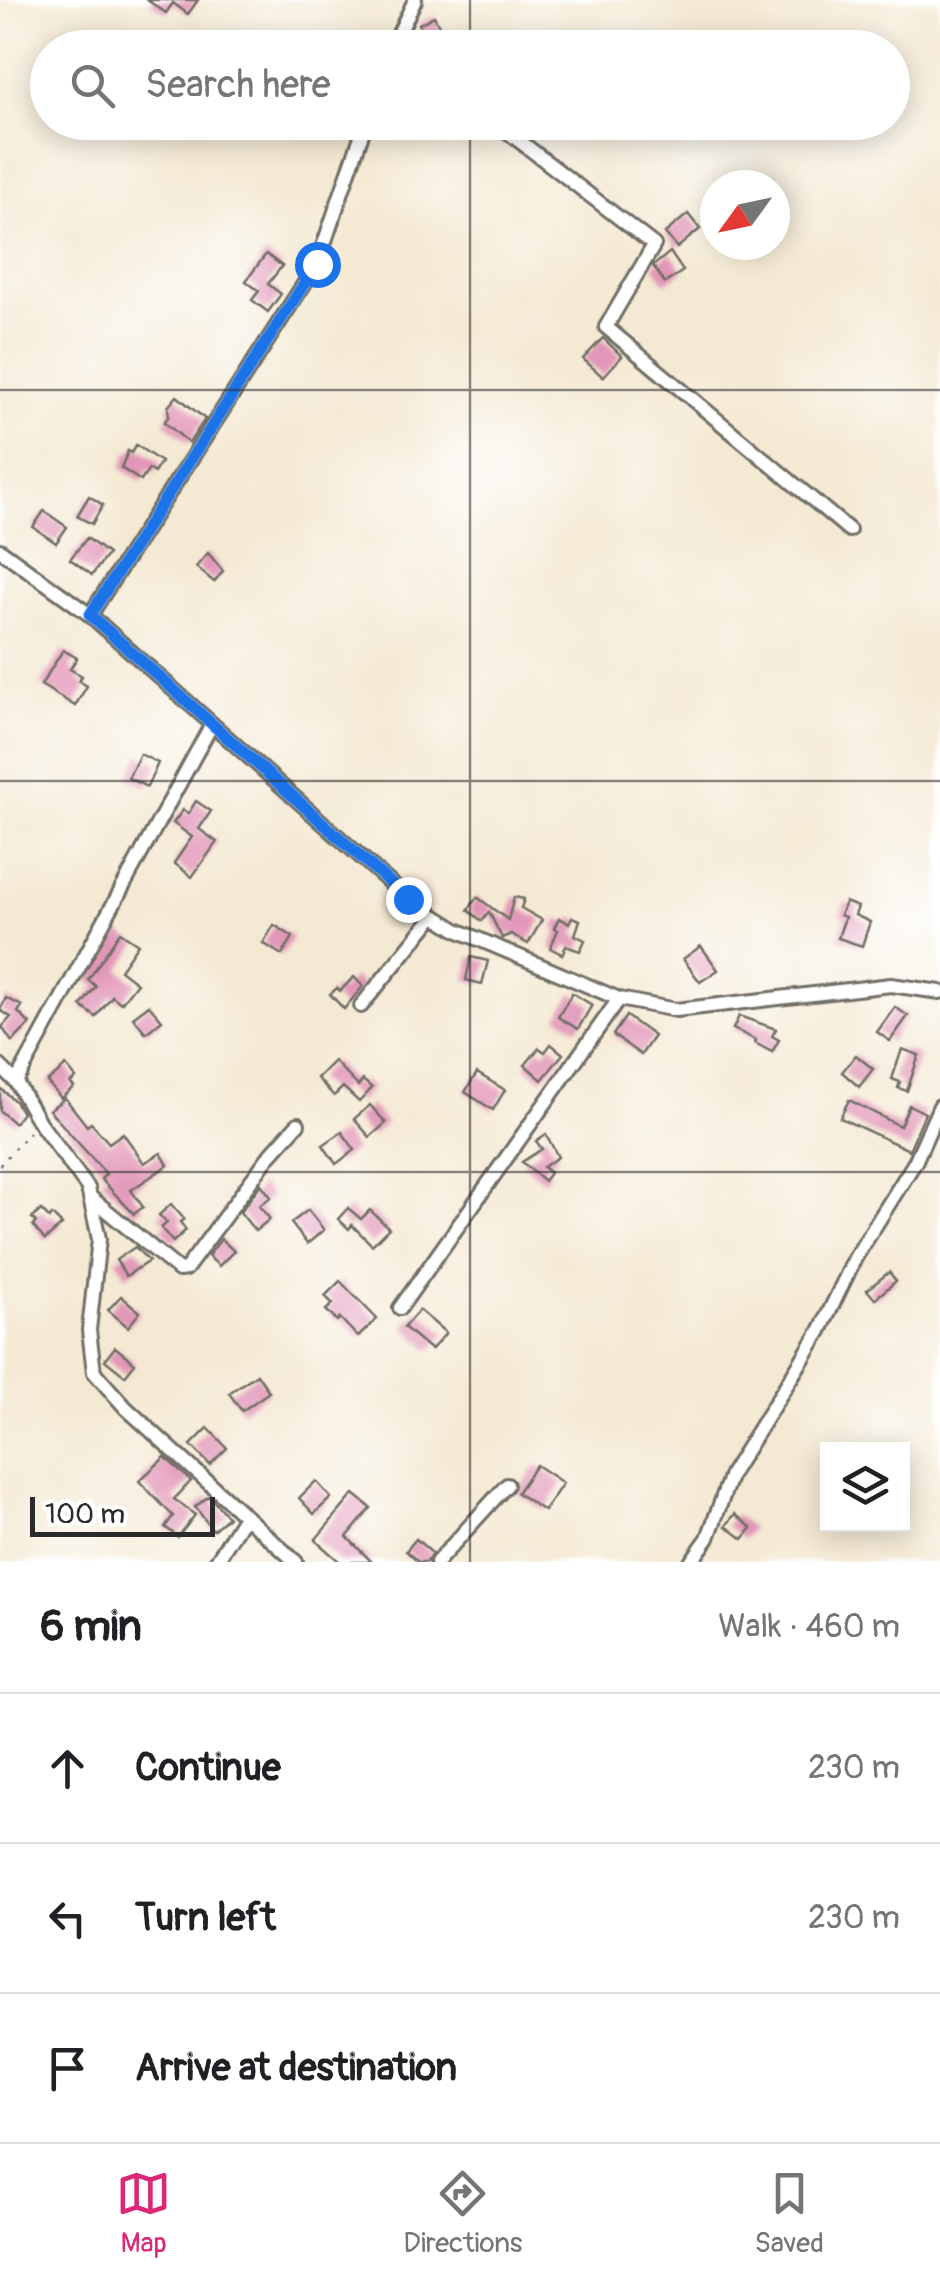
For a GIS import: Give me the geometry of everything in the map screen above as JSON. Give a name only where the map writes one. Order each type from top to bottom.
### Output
[{"type":"street","points":[[401,30],[415,0]]},
{"type":"street","points":[[90,615],[317,264],[360,140]]},
{"type":"street","points":[[518,140],[654,245],[606,328],[849,530]]},
{"type":"street","points":[[0,550],[90,615],[408,899],[457,930],[618,1000],[676,1010],[891,985],[940,992]]},
{"type":"street","points":[[16,1082],[212,724]]},
{"type":"street","points":[[361,1006],[434,916]]},
{"type":"street","points":[[400,1308],[618,1000]]},
{"type":"street","points":[[0,1066],[16,1082],[38,1122],[88,1188],[99,1239],[88,1330],[94,1372],[126,1408],[296,1562]]},
{"type":"street","points":[[691,1562],[708,1538],[731,1474],[820,1330],[855,1258],[915,1162],[940,1106]]},
{"type":"street","points":[[90,1198],[179,1270],[186,1269],[270,1155],[298,1124]]},
{"type":"street","points":[[437,1562],[507,1485]]},
{"type":"street","points":[[216,1562],[245,1516]]},
{"type":"path","points":[[0,1165],[38,1122]]},
{"type":"building","points":[[147,0],[198,0],[188,14],[173,3],[166,13]]},
{"type":"building","points":[[434,16],[441,30],[422,30],[419,24]]},
{"type":"building","points":[[688,214],[700,229],[677,248],[665,233]]},
{"type":"building","points":[[670,252],[683,271],[665,283],[653,266]]},
{"type":"building","points":[[266,254],[282,266],[268,284],[281,294],[268,312],[252,300],[259,291],[246,281]]},
{"type":"building","points":[[603,338],[622,356],[603,377],[583,359]]},
{"type":"building","points":[[177,396],[205,419],[189,443],[164,422],[169,416],[168,407]]},
{"type":"building","points":[[136,445],[161,462],[154,473],[149,469],[141,481],[121,468],[128,451],[131,453]]},
{"type":"building","points":[[89,496],[103,505],[92,524],[77,516]]},
{"type":"building","points":[[44,511],[67,527],[56,543],[33,527]]},
{"type":"building","points":[[87,538],[108,554],[92,575],[70,559]]},
{"type":"building","points":[[208,553],[223,571],[214,582],[196,567]]},
{"type":"building","points":[[63,650],[77,658],[70,669],[82,676],[79,681],[87,686],[75,706],[41,685]]},
{"type":"building","points":[[140,754],[158,763],[147,787],[128,778]]},
{"type":"building","points":[[196,801],[211,811],[199,829],[217,842],[192,877],[174,863],[192,837],[173,823],[183,810],[188,814]]},
{"type":"building","points":[[477,897],[508,920],[514,897],[524,899],[521,908],[542,920],[528,944],[511,934],[502,938],[489,912],[482,921],[468,910]]},
{"type":"building","points":[[845,902],[858,907],[855,915],[870,922],[862,946],[838,938]]},
{"type":"building","points":[[572,917],[580,920],[575,935],[585,940],[580,951],[566,946],[562,954],[550,948],[558,930],[554,928],[559,918],[569,923]]},
{"type":"building","points":[[274,925],[293,937],[282,955],[263,943]]},
{"type":"building","points":[[120,932],[138,944],[120,970],[137,983],[121,1003],[112,996],[96,1017],[81,1006],[96,986],[88,980]]},
{"type":"building","points":[[701,946],[718,970],[700,982],[683,959]]},
{"type":"building","points":[[471,957],[488,961],[482,984],[466,980]]},
{"type":"building","points":[[354,977],[363,986],[344,1009],[330,994],[337,988],[340,991]]},
{"type":"building","points":[[572,993],[592,1005],[578,1029],[558,1017]]},
{"type":"building","points":[[6,998],[22,1006],[18,1012],[30,1024],[12,1042],[2,1027],[11,1017],[0,1010]]},
{"type":"building","points":[[149,1005],[162,1020],[146,1033],[133,1017]]},
{"type":"building","points":[[895,1007],[908,1016],[890,1041],[877,1032]]},
{"type":"building","points":[[626,1016],[654,1036],[641,1055],[613,1035]]},
{"type":"building","points":[[739,1016],[776,1029],[772,1036],[779,1040],[772,1052],[733,1029]]},
{"type":"building","points":[[551,1044],[563,1054],[542,1080],[525,1065],[539,1048],[545,1052]]},
{"type":"building","points":[[902,1049],[919,1055],[907,1091],[898,1088],[900,1082],[892,1079]]},
{"type":"building","points":[[856,1055],[873,1069],[859,1087],[842,1072]]},
{"type":"building","points":[[334,1061],[358,1086],[363,1080],[372,1088],[359,1102],[343,1087],[334,1096],[317,1078]]},
{"type":"building","points":[[66,1066],[76,1078],[70,1083],[74,1087],[61,1098],[47,1082]]},
{"type":"building","points":[[477,1073],[505,1090],[493,1110],[465,1092]]},
{"type":"building","points":[[0,1088],[22,1113],[14,1123],[0,1111]]},
{"type":"building","points":[[65,1098],[87,1126],[91,1123],[109,1143],[123,1133],[144,1163],[161,1153],[168,1165],[131,1190],[143,1207],[134,1214],[101,1179],[106,1174],[49,1110]]},
{"type":"building","points":[[849,1100],[900,1126],[909,1105],[925,1113],[909,1150],[840,1118]]},
{"type":"building","points":[[370,1105],[386,1123],[370,1137],[354,1119]]},
{"type":"building","points":[[342,1132],[355,1150],[336,1164],[323,1145]]},
{"type":"building","points":[[546,1134],[558,1157],[543,1167],[550,1173],[544,1181],[522,1162],[542,1149],[536,1141]]},
{"type":"building","points":[[261,1184],[271,1197],[259,1206],[270,1219],[255,1231],[240,1212]]},
{"type":"building","points":[[171,1204],[184,1219],[180,1222],[186,1230],[173,1242],[161,1228],[167,1223],[159,1215]]},
{"type":"building","points":[[348,1208],[361,1219],[370,1210],[389,1228],[372,1245],[352,1225],[349,1229],[338,1219]]},
{"type":"building","points":[[41,1210],[62,1225],[45,1240],[33,1226],[36,1222],[32,1218]]},
{"type":"building","points":[[308,1210],[324,1230],[307,1244],[291,1223]]},
{"type":"building","points":[[221,1239],[234,1251],[219,1266],[208,1256]]},
{"type":"building","points":[[135,1247],[149,1261],[126,1276],[116,1260]]},
{"type":"building","points":[[889,1272],[896,1281],[875,1299],[867,1290]]},
{"type":"building","points":[[340,1281],[377,1319],[358,1337],[326,1310],[333,1304],[325,1296]]},
{"type":"building","points":[[121,1296],[140,1312],[128,1327],[108,1310]]},
{"type":"building","points":[[419,1310],[446,1333],[431,1350],[404,1327]]},
{"type":"building","points":[[115,1347],[135,1363],[125,1376],[105,1360]]},
{"type":"building","points":[[257,1374],[269,1392],[242,1411],[229,1393]]},
{"type":"building","points":[[208,1428],[227,1448],[210,1465],[191,1445]]},
{"type":"building","points":[[165,1457],[191,1481],[174,1499],[195,1515],[178,1537],[165,1527],[173,1516],[139,1481]]},
{"type":"building","points":[[536,1465],[563,1483],[544,1511],[517,1493]]},
{"type":"building","points":[[316,1481],[331,1498],[314,1514],[299,1498]]},
{"type":"building","points":[[354,1494],[371,1508],[347,1537],[372,1562],[340,1562],[315,1540]]},
{"type":"building","points":[[209,1496],[228,1517],[213,1530],[195,1507]]},
{"type":"building","points":[[735,1514],[752,1528],[743,1539],[726,1526]]},
{"type":"building","points":[[416,1539],[432,1553],[427,1562],[418,1562],[406,1551]]},
{"type":"route","points":[[317,264],[90,615],[408,899]]}]
